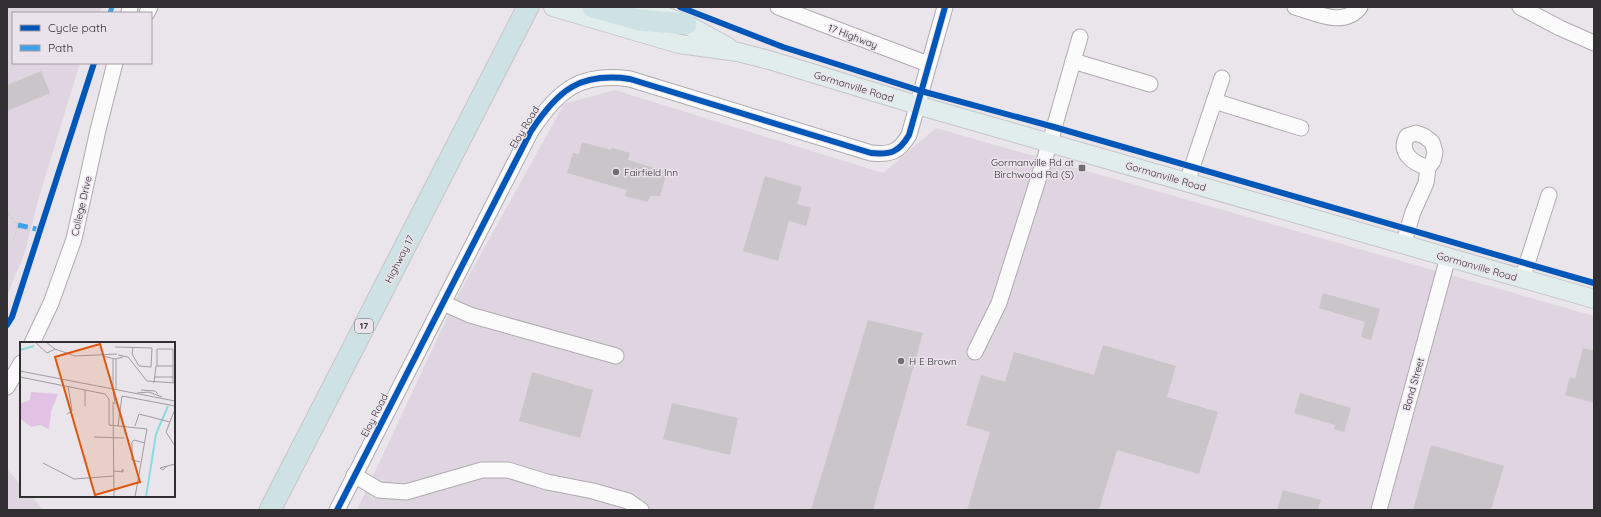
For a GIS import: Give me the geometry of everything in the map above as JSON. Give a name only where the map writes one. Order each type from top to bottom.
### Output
[{"type":"highway","name":"Highway 17","points":[[270,510],[528,7]]},
{"type":"highway","points":[[592,7],[639,20],[686,24]]},
{"type":"main road","name":"Gormanville Road","points":[[553,7],[678,44],[738,52],[917,105],[1594,299]]},
{"type":"main road","name":"Gormanville Road","points":[[640,7],[686,24],[738,52]]},
{"type":"street","name":"17 Highway","points":[[778,7],[928,64]]},
{"type":"street","name":"Eloy Road","points":[[337,510],[531,131],[556,98],[586,80],[600,77],[615,77],[630,80],[871,153],[884,155],[895,151],[903,144],[909,135],[945,7]]},
{"type":"street","points":[[1295,7],[1338,19],[1348,17],[1356,12],[1360,7]]},
{"type":"street","points":[[1520,7],[1560,28],[1594,43]]},
{"type":"street","points":[[975,352],[999,303],[1050,142],[1080,37]]},
{"type":"street","points":[[1073,61],[1150,84]]},
{"type":"street","name":"College Drive","points":[[32,342],[51,303],[74,239],[98,130],[115,64]]},
{"type":"street","points":[[1187,182],[1222,78]]},
{"type":"street","points":[[1214,101],[1301,128]]},
{"type":"street","points":[[1403,245],[1413,212],[1426,183],[1428,168]]},
{"type":"street","points":[[1522,279],[1549,195]]},
{"type":"street","name":"Bond Street","points":[[1379,510],[1448,257]]},
{"type":"street","points":[[443,303],[470,315],[616,356]]},
{"type":"street","points":[[7,387],[20,365]]},
{"type":"street","points":[[354,475],[379,490],[406,492],[482,470],[508,470],[547,482],[593,491],[628,501],[641,510]]},
{"type":"path","points":[[7,212],[18,225],[13,242]]},
{"type":"shaded area","points":[[7,7],[102,7],[100,12],[12,12],[12,64],[80,64],[39,197],[24,255],[7,295]]},
{"type":"shaded area","points":[[615,90],[883,173],[936,128],[1594,316],[1594,510],[357,510],[456,299],[564,104]]},
{"type":"shaded area","points":[[7,469],[20,484],[20,497],[33,497],[43,510],[7,510]]},
{"type":"building","points":[[41,71],[50,93],[7,111],[7,85]]},
{"type":"building","name":"Fairfield Inn","points":[[582,142],[611,150],[612,148],[630,153],[628,160],[664,171],[662,175],[666,176],[660,196],[650,196],[648,202],[625,196],[627,190],[567,173],[573,153],[579,154]]},
{"type":"building","points":[[765,176],[802,187],[797,204],[811,208],[806,226],[789,221],[778,261],[743,251]]},
{"type":"building","points":[[1323,293],[1380,309],[1371,340],[1361,337],[1365,322],[1319,308]]},
{"type":"building","points":[[868,320],[923,333],[873,510],[811,510]]},
{"type":"building","points":[[1103,345],[1176,366],[1167,397],[1218,412],[1199,474],[1117,450],[1099,510],[967,510],[990,432],[966,425],[981,375],[1005,382],[1014,352],[1094,375]]},
{"type":"building","points":[[1583,348],[1594,351],[1594,403],[1565,395],[1570,377],[1575,379]]},
{"type":"building","points":[[532,372],[593,390],[580,438],[519,421]]},
{"type":"building","points":[[1300,393],[1351,408],[1344,432],[1334,429],[1335,425],[1294,413]]},
{"type":"building","points":[[672,403],[738,418],[730,455],[663,439]]},
{"type":"building","points":[[1431,445],[1504,466],[1491,510],[1413,510]]},
{"type":"building","points":[[1283,490],[1321,500],[1318,510],[1277,510]]},
{"type":"marked path","points":[[110,12],[112,7]]},
{"type":"marked path","points":[[18,225],[41,230]]},
{"type":"cycle path","points":[[680,7],[783,47],[921,91],[1054,127],[1594,283]]},
{"type":"cycle path","points":[[337,510],[531,131],[541,117],[561,95],[572,87],[597,78],[630,79],[871,153],[889,153],[898,149],[909,135],[945,7]]},
{"type":"cycle path","points":[[7,325],[12,317],[94,64]]},
{"type":"place","name":"Gormanville Rd at Birchwood Rd (S)","points":[[1082,168]]},
{"type":"place","name":"Fairfield Inn","points":[[616,172]]},
{"type":"place","name":"H E Brown","points":[[901,361]]}]
